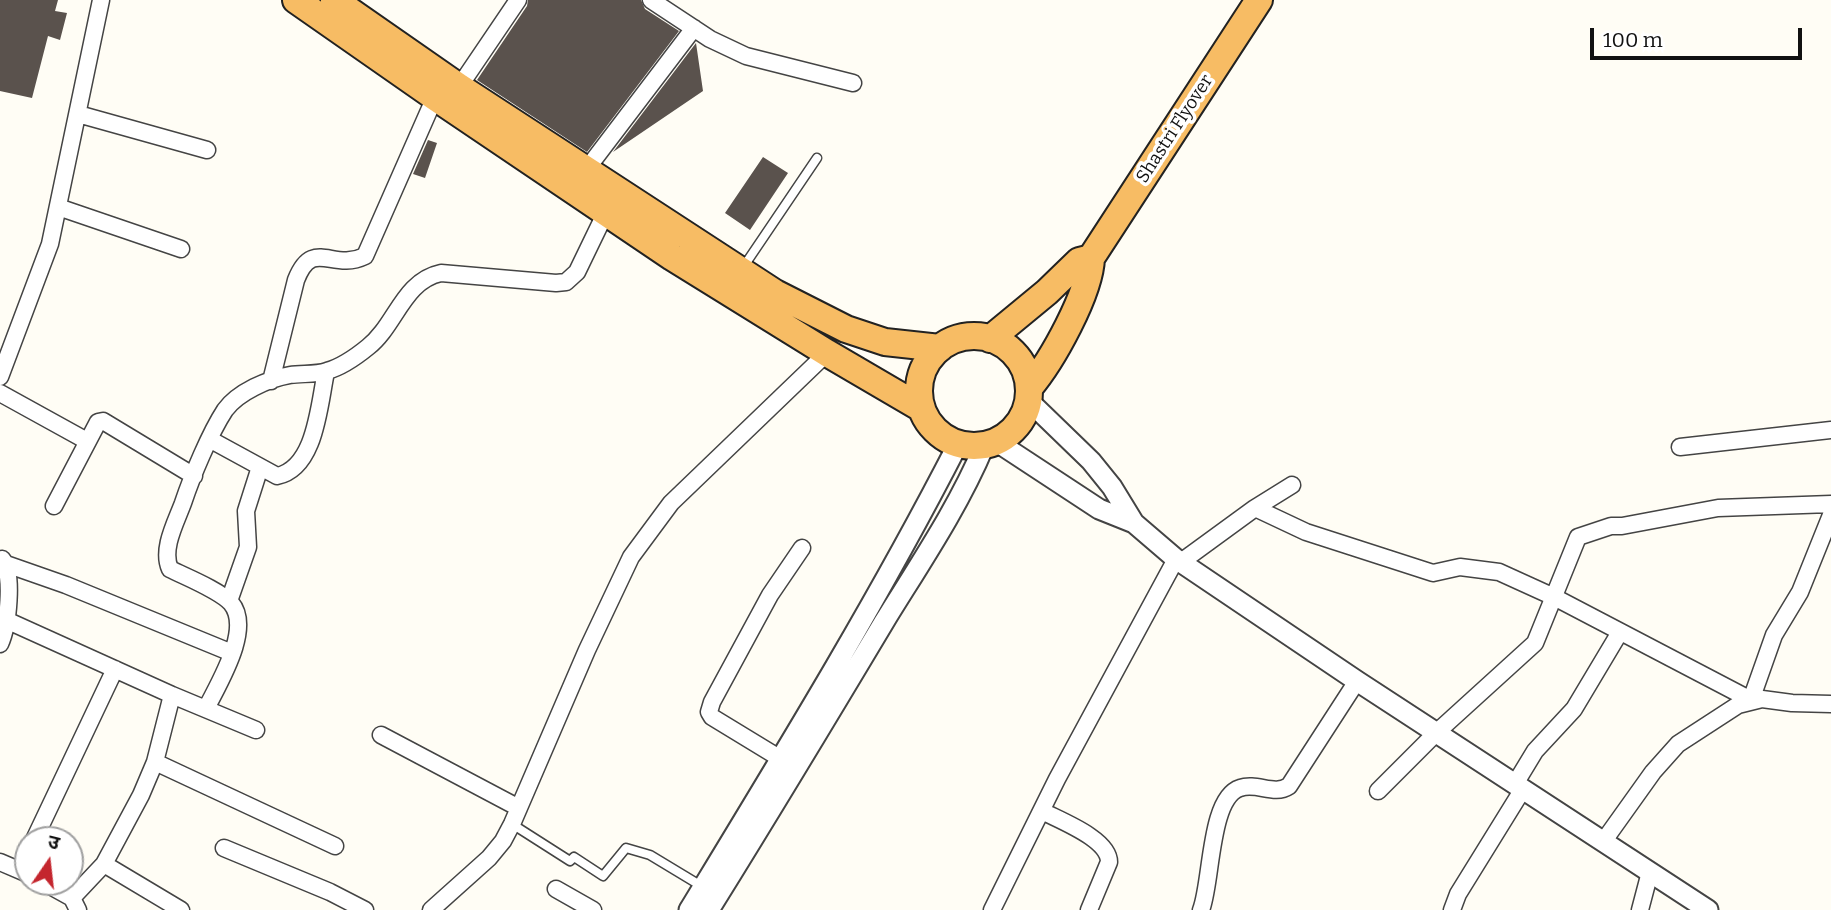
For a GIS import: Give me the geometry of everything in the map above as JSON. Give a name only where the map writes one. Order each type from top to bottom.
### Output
[{"type":"highway","points":[[296,0],[447,92],[586,170],[775,293],[846,329],[885,342],[940,348]]},
{"type":"highway","points":[[334,0],[447,92],[606,212],[672,257],[921,408]]},
{"type":"highway","name":"Shastri Flyover","points":[[1091,258],[1259,0]]},
{"type":"highway","points":[[990,338],[1047,292],[1079,261],[1091,258],[1087,278],[1067,328],[1029,394],[1018,425],[991,444],[958,444],[935,430],[921,408],[919,395],[923,369],[940,348],[964,337],[990,338],[1003,344],[1021,363],[1029,394]]},
{"type":"street","points":[[0,377],[50,244],[101,0]]},
{"type":"street","points":[[271,381],[301,267],[308,259],[319,257],[342,262],[365,256],[447,92],[517,0]]},
{"type":"street","points":[[651,0],[710,39],[746,56],[853,83]]},
{"type":"street","points":[[586,170],[694,28]]},
{"type":"street","points":[[78,114],[207,150]]},
{"type":"street","points":[[58,208],[181,249]]},
{"type":"street","points":[[206,709],[232,653],[238,622],[229,601],[170,569],[166,553],[194,476],[226,409],[240,396],[271,381],[287,376],[326,372],[370,346],[415,285],[428,276],[441,273],[556,284],[566,282],[577,272],[606,212]]},
{"type":"street","points":[[431,910],[489,858],[512,824],[587,650],[631,557],[649,531],[671,503],[827,353]]},
{"type":"street","points":[[211,440],[277,476],[295,469],[310,446],[326,372]]},
{"type":"street","points":[[0,393],[87,441]]},
{"type":"street","points":[[1029,394],[1091,461],[1112,487],[1134,523],[1178,561],[1708,910]]},
{"type":"street","points":[[54,506],[94,425],[103,421],[194,476]]},
{"type":"street","points":[[1680,447],[1831,430]]},
{"type":"street","points":[[689,910],[781,759],[921,517],[958,444]]},
{"type":"street","points":[[709,910],[792,777],[991,444],[1099,509],[1134,523]]},
{"type":"street","points":[[229,601],[248,547],[246,511],[260,467]]},
{"type":"street","points":[[992,910],[1062,769],[1178,561],[1292,485]]},
{"type":"street","points":[[1378,791],[1436,733],[1535,643],[1578,537],[1600,530],[1718,508],[1831,504]]},
{"type":"street","points":[[1255,508],[1293,527],[1368,554],[1433,573],[1460,567],[1499,572],[1554,597],[1751,700]]},
{"type":"street","points":[[1751,700],[1774,635],[1800,592],[1831,515]]},
{"type":"street","points":[[781,759],[712,717],[709,712],[770,595],[802,548]]},
{"type":"street","points":[[3,561],[66,584],[232,653]]},
{"type":"street","points":[[1,640],[6,620],[8,571],[3,561]]},
{"type":"street","points":[[6,620],[256,730]]},
{"type":"street","points":[[1452,910],[1458,894],[1519,787],[1535,751],[1574,709],[1620,632]]},
{"type":"street","points":[[41,826],[115,669]]},
{"type":"street","points":[[1200,910],[1205,899],[1213,840],[1223,804],[1241,788],[1282,790],[1289,786],[1357,681]]},
{"type":"street","points":[[75,904],[104,864],[141,795],[155,762],[172,695]]},
{"type":"street","points":[[1603,842],[1653,772],[1678,744],[1738,705],[1751,700],[1831,704]]},
{"type":"street","points":[[381,736],[519,808]]},
{"type":"street","points":[[155,762],[335,846]]},
{"type":"street","points":[[1042,811],[1098,841],[1109,855],[1109,862],[1089,910]]},
{"type":"street","points":[[224,848],[330,892],[365,910]]},
{"type":"street","points":[[104,864],[181,910]]},
{"type":"street","points":[[1640,910],[1650,872]]},
{"type":"street","points":[[556,888],[593,910]]},
{"type":"lane","points":[[741,270],[817,158]]},
{"type":"lane","points":[[512,824],[570,861],[574,857],[603,876],[626,848],[650,855],[703,887]]},
{"type":"building","points":[[0,0],[58,0],[55,11],[67,13],[60,40],[48,36],[32,98],[0,91]]},
{"type":"building","points":[[528,0],[641,0],[645,9],[679,31],[587,152],[477,80],[527,6]]},
{"type":"building","points":[[696,43],[703,91],[613,152]]},
{"type":"building","points":[[428,140],[437,143],[425,178],[413,174]]},
{"type":"building","points":[[763,157],[788,173],[750,230],[725,213]]}]
